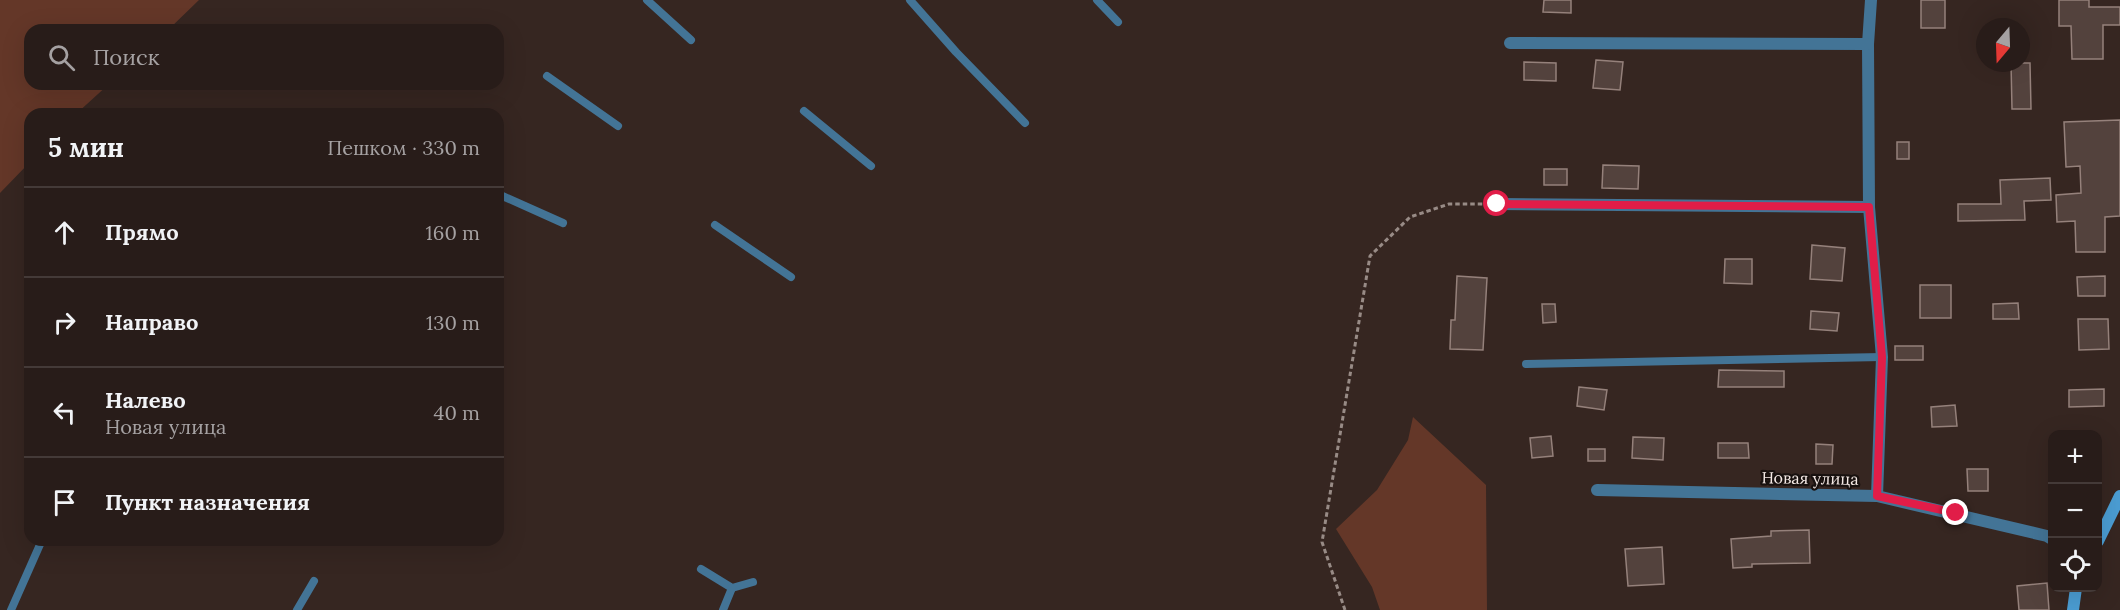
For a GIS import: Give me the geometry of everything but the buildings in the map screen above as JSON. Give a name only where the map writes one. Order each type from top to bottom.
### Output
[{"type":"main road","points":[[2099,538],[2120,496]]},
{"type":"main road","points":[[2073,610],[2075,592]]},
{"type":"street","points":[[1871,0],[1868,44],[1869,207],[1882,357],[1877,496]]},
{"type":"street","points":[[1510,43],[1868,44]]},
{"type":"street","points":[[1497,204],[1869,207]]},
{"type":"street","name":"Новая улица","points":[[1597,490],[1877,496],[2050,538]]},
{"type":"lane","points":[[647,0],[691,40]]},
{"type":"lane","points":[[910,0],[956,52],[1025,123]]},
{"type":"lane","points":[[1097,0],[1118,22]]},
{"type":"lane","points":[[547,76],[618,126]]},
{"type":"lane","points":[[804,111],[871,166]]},
{"type":"lane","points":[[504,197],[563,223]]},
{"type":"lane","points":[[715,225],[791,277]]},
{"type":"lane","points":[[1526,364],[1882,357]]},
{"type":"lane","points":[[11,610],[39,546]]},
{"type":"lane","points":[[701,569],[732,588],[753,582]]},
{"type":"lane","points":[[297,610],[314,581]]},
{"type":"lane","points":[[723,610],[732,588]]},
{"type":"path","points":[[1345,610],[1322,542],[1370,256],[1410,217],[1449,204],[1497,204]]},
{"type":"shaded area","points":[[0,0],[199,0],[174,24],[24,24],[24,90],[102,90],[83,108],[24,108],[24,168],[0,193]]},
{"type":"shaded area","points":[[1413,417],[1486,485],[1487,610],[1380,610],[1372,587],[1336,529],[1377,490],[1408,440]]},
{"type":"route","points":[[1497,204],[1869,207],[1882,357],[1877,496],[1956,513]]}]
